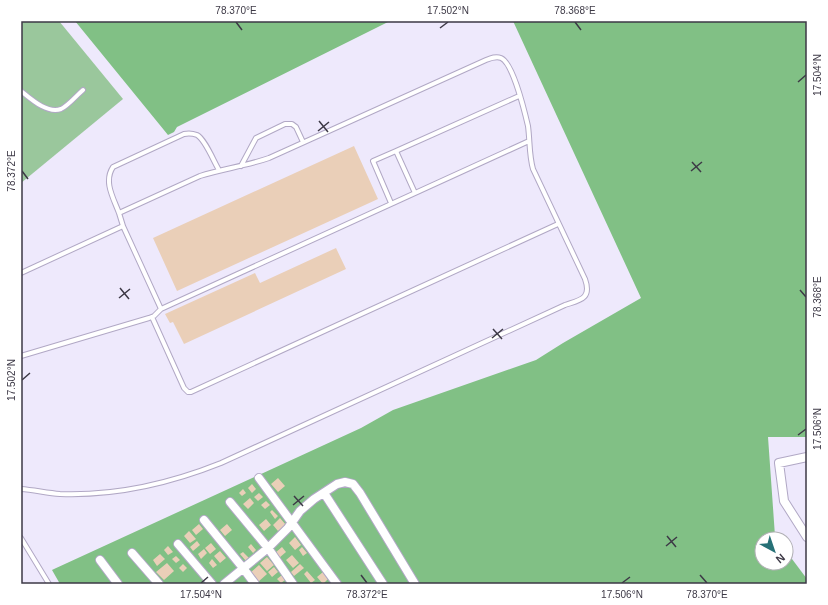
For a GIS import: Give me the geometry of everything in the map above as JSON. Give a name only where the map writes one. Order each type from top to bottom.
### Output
[{"type":"street","points":[[807,457],[779,463],[784,501],[807,537]]},
{"type":"street","points":[[259,478],[337,584]]},
{"type":"street","points":[[224,584],[268,548],[307,504],[337,484],[344,482],[353,484],[360,493],[416,584]]},
{"type":"street","points":[[324,493],[383,584]]},
{"type":"street","points":[[230,502],[268,548],[293,584]]},
{"type":"street","points":[[204,520],[255,584]]},
{"type":"street","points":[[178,544],[212,584]]},
{"type":"street","points":[[132,553],[159,584]]},
{"type":"street","points":[[100,560],[118,584]]},
{"type":"lane","points":[[21,489],[60,494],[95,493],[129,489],[177,479],[198,472],[235,457],[565,305],[581,300],[586,294],[587,284],[533,169],[530,156],[528,126],[520,96],[509,67],[504,60],[496,57],[486,60],[269,158],[256,163],[219,170],[200,176],[119,213]]},
{"type":"lane","points":[[21,91],[48,109],[56,110],[62,108],[83,90]]},
{"type":"lane","points":[[392,203],[373,161],[520,96]]},
{"type":"lane","points":[[241,166],[256,138],[284,124],[292,124],[296,127],[303,142]]},
{"type":"lane","points":[[161,310],[123,226],[108,178],[113,167],[184,134],[190,133],[198,135],[202,139],[219,170]]},
{"type":"lane","points":[[21,356],[152,317],[161,310],[529,141]]},
{"type":"lane","points":[[396,151],[414,193]]},
{"type":"lane","points":[[152,317],[184,388],[188,392],[192,392],[558,224]]},
{"type":"lane","points":[[21,273],[123,226]]},
{"type":"lane","points":[[21,538],[49,584]]},
{"type":"green space","points":[[21,21],[59,21],[123,99],[21,183]]},
{"type":"green space","points":[[75,21],[390,21],[177,127],[174,132],[168,135]]},
{"type":"green space","points":[[513,21],[807,21],[807,437],[768,437],[775,531],[754,531],[754,571],[794,571],[794,562],[807,579],[807,584],[60,584],[52,570],[361,428],[393,410],[536,360],[641,298]]},
{"type":"building","points":[[354,146],[378,199],[177,291],[153,238]]},
{"type":"building","points":[[336,248],[346,269],[184,344],[173,322],[170,323],[165,314],[255,273],[260,283]]},
{"type":"building","points":[[278,478],[285,486],[278,492],[271,484]]},
{"type":"building","points":[[252,484],[256,489],[252,493],[248,488]]},
{"type":"building","points":[[243,489],[246,493],[242,496],[239,493]]},
{"type":"building","points":[[259,493],[263,497],[258,501],[254,497]]},
{"type":"building","points":[[250,498],[254,503],[248,509],[243,504]]},
{"type":"building","points":[[266,501],[270,505],[265,509],[261,505]]},
{"type":"building","points":[[272,510],[278,516],[275,519],[270,512]]},
{"type":"building","points":[[280,518],[286,525],[278,531],[273,525]]},
{"type":"building","points":[[266,519],[271,525],[264,531],[259,525]]},
{"type":"building","points":[[199,524],[203,529],[196,535],[192,530]]},
{"type":"building","points":[[227,524],[232,530],[225,536],[220,530]]},
{"type":"building","points":[[189,531],[196,539],[190,543],[184,536]]},
{"type":"building","points":[[295,537],[301,545],[295,550],[289,543]]},
{"type":"building","points":[[197,541],[200,545],[193,551],[190,547]]},
{"type":"building","points":[[211,543],[216,549],[210,554],[205,548]]},
{"type":"building","points":[[251,544],[256,550],[253,553],[248,547]]},
{"type":"building","points":[[168,546],[173,552],[168,555],[164,550]]},
{"type":"building","points":[[282,547],[286,552],[279,558],[275,553]]},
{"type":"building","points":[[302,547],[307,553],[303,556],[299,550]]},
{"type":"building","points":[[204,549],[207,553],[201,559],[198,554]]},
{"type":"building","points":[[220,551],[226,558],[220,563],[214,556]]},
{"type":"building","points":[[243,552],[249,558],[246,561],[240,554]]},
{"type":"building","points":[[160,554],[165,559],[157,566],[153,560]]},
{"type":"building","points":[[292,555],[299,563],[293,568],[286,560]]},
{"type":"building","points":[[176,556],[180,560],[176,563],[172,559]]},
{"type":"building","points":[[267,557],[274,565],[267,571],[260,563]]},
{"type":"building","points":[[212,559],[217,565],[213,568],[209,563]]},
{"type":"building","points":[[167,563],[174,571],[164,580],[156,572]]},
{"type":"building","points":[[183,564],[187,568],[183,572],[179,568]]},
{"type":"building","points":[[300,564],[304,568],[294,576],[291,572]]},
{"type":"building","points":[[259,565],[267,574],[258,582],[250,573]]},
{"type":"building","points":[[274,567],[278,572],[272,577],[268,572]]},
{"type":"building","points":[[307,571],[315,580],[311,583],[304,574]]},
{"type":"building","points":[[323,572],[328,579],[323,584],[317,577]]},
{"type":"building","points":[[282,575],[285,580],[281,583],[277,579]]}]
